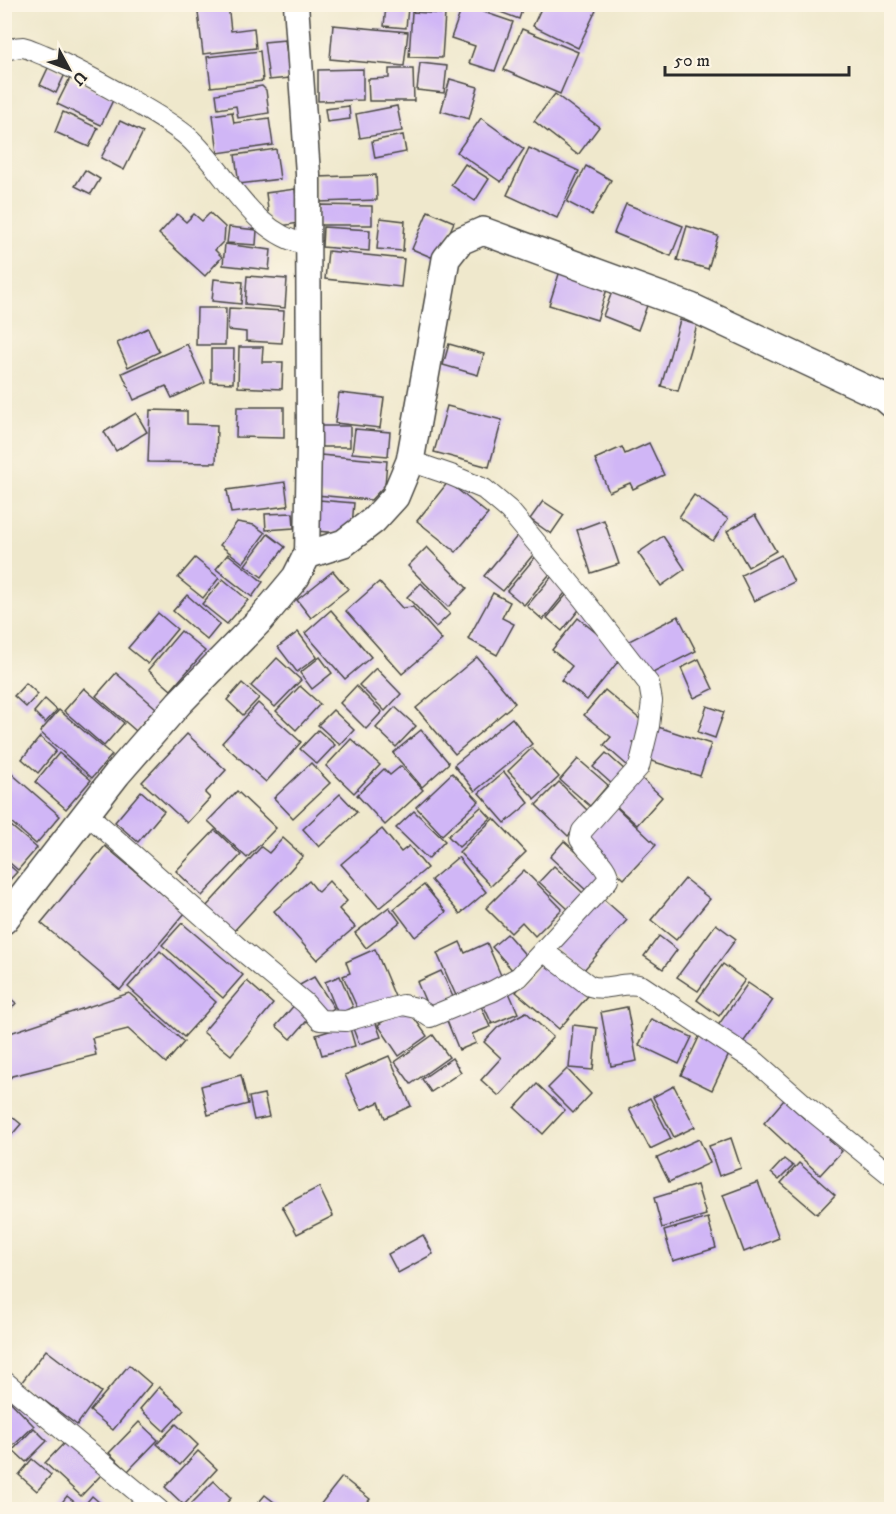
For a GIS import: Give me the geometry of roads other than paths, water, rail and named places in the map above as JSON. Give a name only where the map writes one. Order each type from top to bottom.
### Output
[{"type":"main road","points":[[4,921],[86,813],[172,711],[261,620],[296,578],[307,555],[344,543],[374,520],[395,497],[410,461],[446,259],[460,241],[483,231],[692,307],[885,398],[891,404]]},
{"type":"street","points":[[296,4],[308,174],[307,555]]},
{"type":"street","points":[[4,50],[23,47],[55,60],[90,76],[159,116],[187,137],[209,160],[249,210],[266,225],[293,242],[308,245]]},
{"type":"street","points":[[86,813],[305,1003],[320,1020],[346,1021],[403,1005],[417,1008],[430,1017],[493,991],[519,977],[543,951],[608,880],[607,870],[585,848],[580,839],[582,831],[639,767],[649,726],[652,701],[649,684],[583,598],[509,510],[484,489],[410,461]]},
{"type":"street","points":[[543,951],[590,986],[606,988],[627,983],[642,986],[762,1067],[891,1176]]},
{"type":"street","points":[[4,1381],[159,1509]]}]
